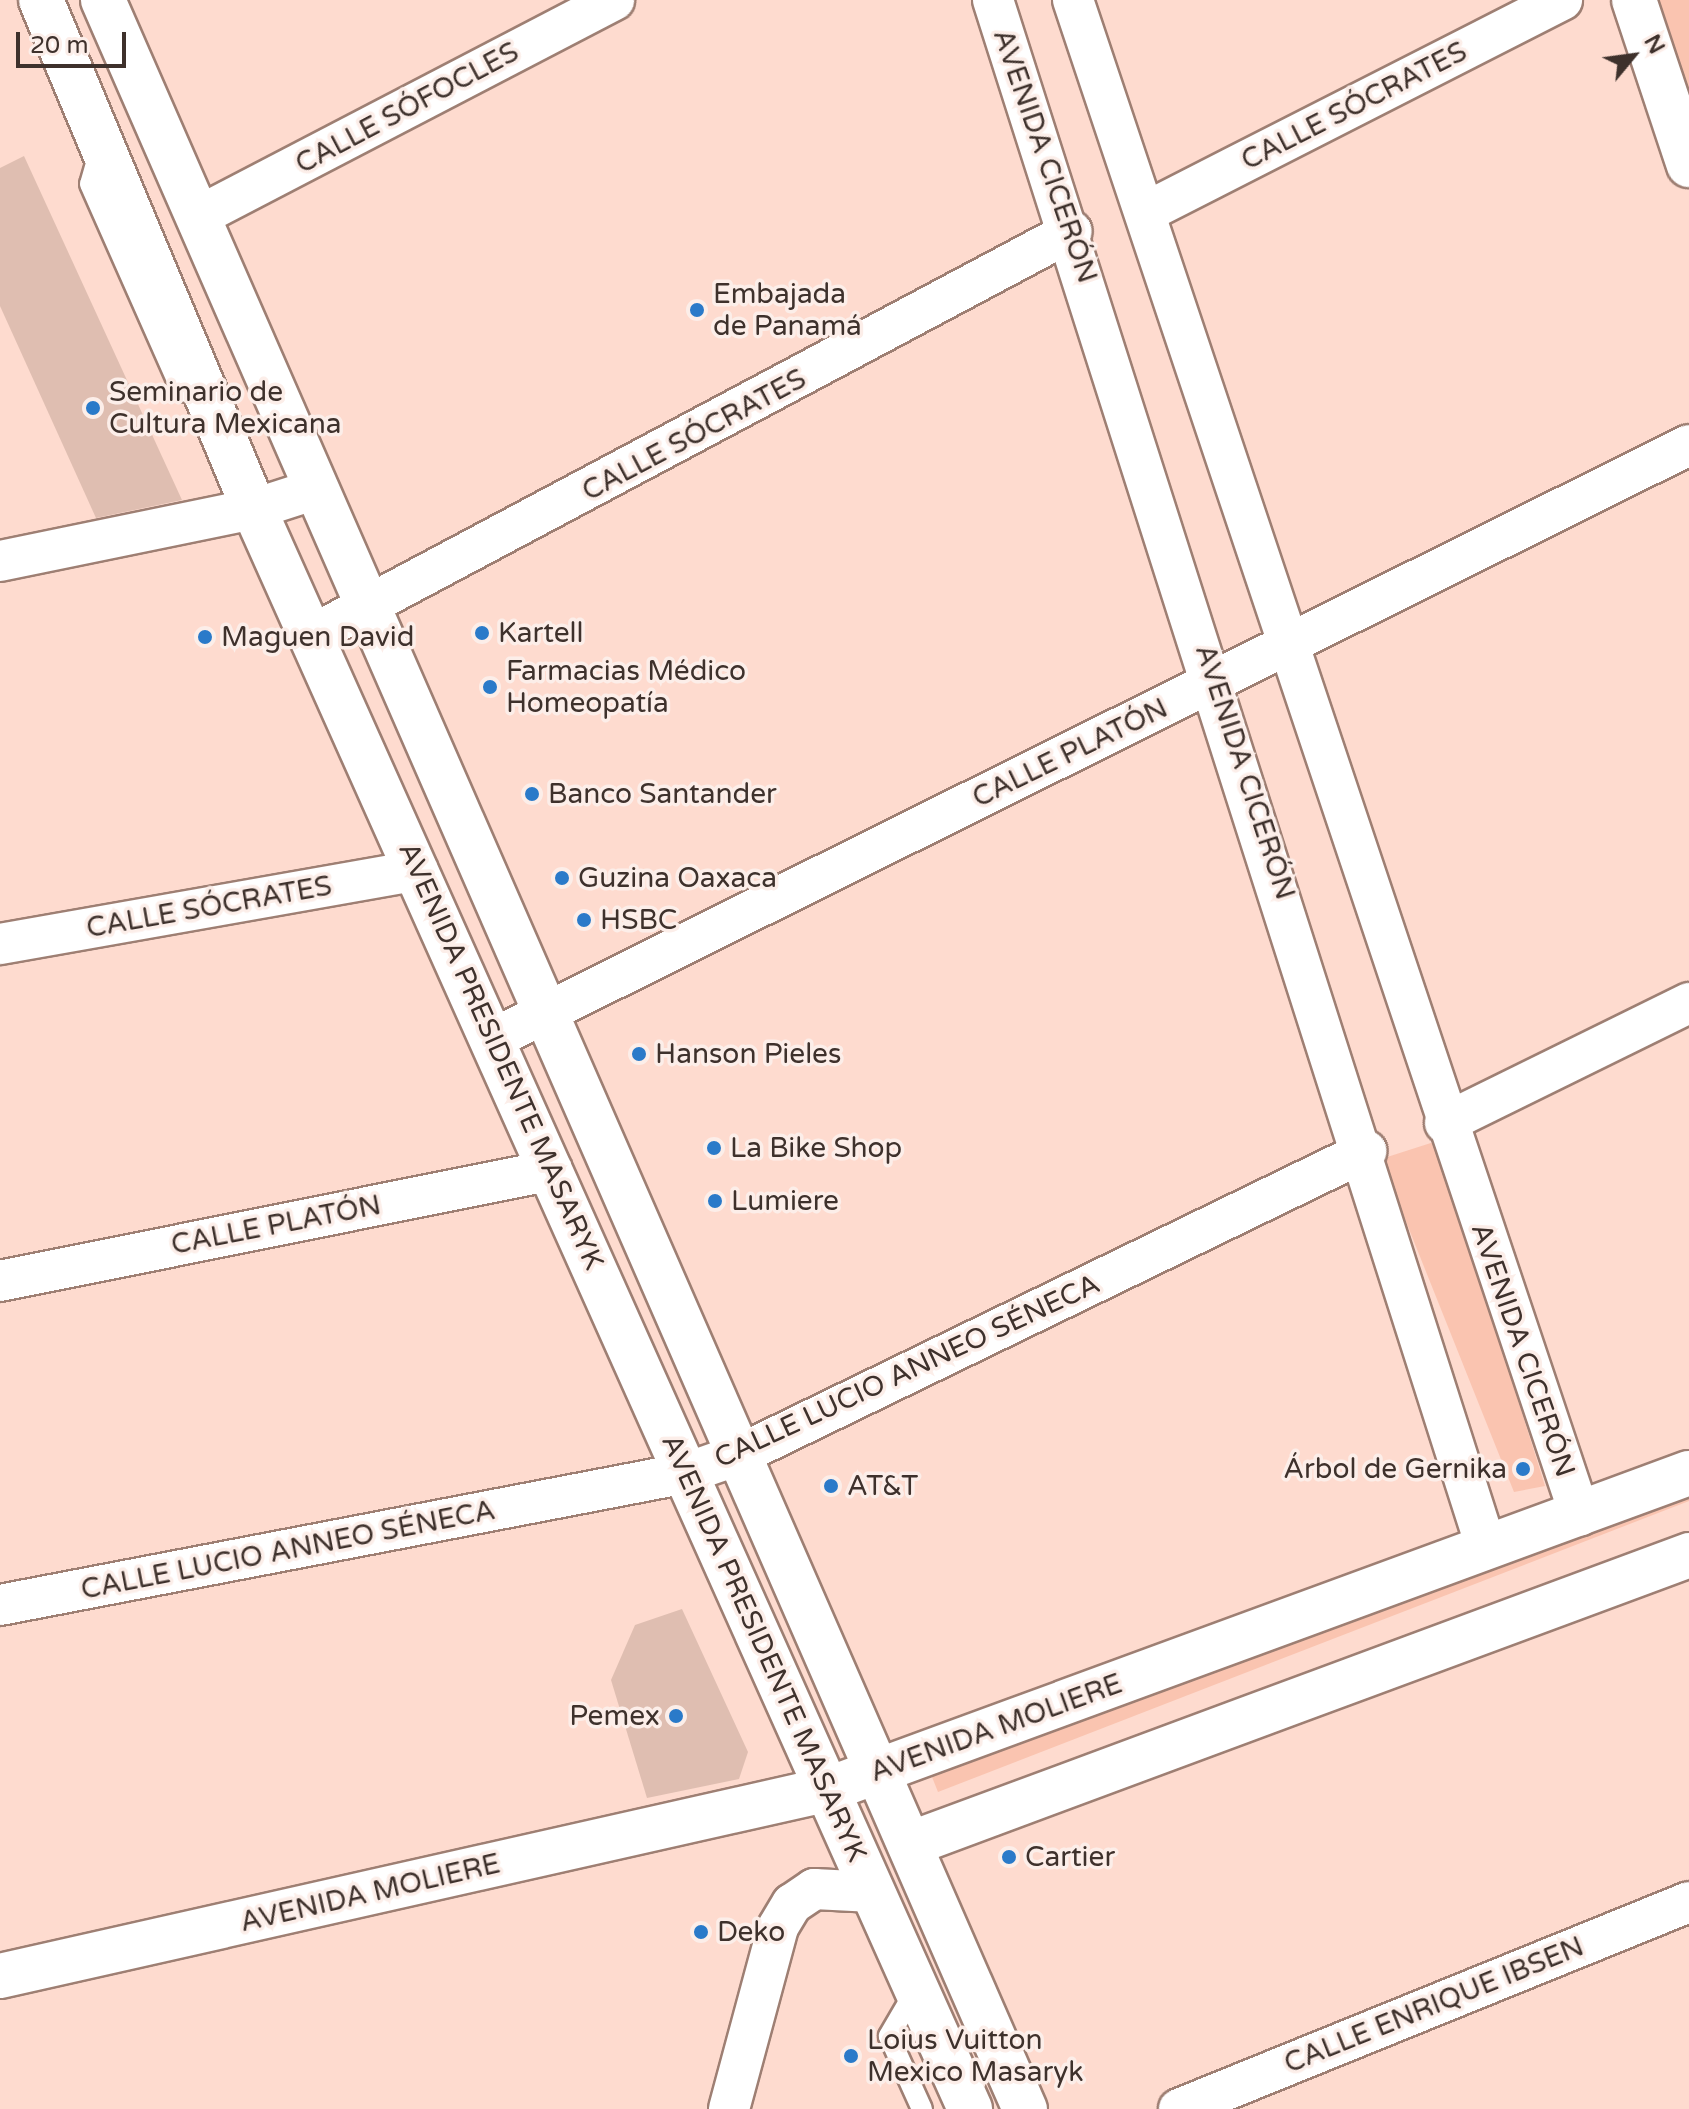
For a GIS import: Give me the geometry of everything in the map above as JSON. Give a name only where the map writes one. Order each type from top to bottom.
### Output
[{"type":"street","name":"AVENIDA PRESIDENTE MASARYK","points":[[41,0],[254,509],[314,634],[970,2109]]},
{"type":"street","name":"AVENIDA PRESIDENTE MASARYK","points":[[103,0],[199,216],[313,490],[550,1010],[1025,2109]]},
{"type":"street","name":"CALLE SÓFOCLES","points":[[199,216],[614,0]]},
{"type":"street","name":"AVENIDA CICERÓN","points":[[993,0],[1072,231],[1366,1151],[1486,1547]]},
{"type":"street","name":"AVENIDA CICERÓN","points":[[1073,0],[1290,641],[1445,1123],[1580,1515]]},
{"type":"street","name":"CALLE SÓCRATES","points":[[1146,212],[1562,0]]},
{"type":"street","points":[[1634,0],[1689,165]]},
{"type":"street","name":"CALLE SÓCRATES","points":[[314,634],[368,610],[1072,231]]},
{"type":"street","name":"CALLE PLATÓN","points":[[493,1039],[1689,445]]},
{"type":"street","points":[[0,561],[254,509],[313,490]]},
{"type":"street","name":"CALLE SÓCRATES","points":[[0,944],[418,870]]},
{"type":"street","points":[[1445,1123],[1689,1003]]},
{"type":"street","name":"CALLE LUCIO ANNEO SÉNECA","points":[[0,1605],[686,1473],[741,1454],[1366,1151]]},
{"type":"street","name":"CALLE PLATÓN","points":[[0,1281],[552,1170]]},
{"type":"street","name":"AVENIDA MOLIERE","points":[[0,1976],[829,1789],[1689,1473]]},
{"type":"street","points":[[910,1844],[1689,1555]]},
{"type":"street","points":[[729,2109],[778,1927],[792,1904],[814,1889],[873,1892]]},
{"type":"street","name":"CALLE ENRIQUE IBSEN","points":[[1179,2109],[1689,1902]]},
{"type":"lane","points":[[917,1988],[889,2036],[922,2109]]},
{"type":"shaded area","points":[[1651,0],[1689,0],[1689,116]]},
{"type":"shaded area","points":[[1437,1141],[1545,1486],[1514,1492],[1381,1159]]},
{"type":"shaded area","points":[[1689,1468],[1689,1501],[938,1792],[926,1762]]},
{"type":"building","name":"Seminario de Cultura Mexicana","points":[[24,156],[182,500],[96,518],[0,306],[0,168]]},
{"type":"building","name":"Pemex","points":[[682,1609],[748,1752],[739,1779],[647,1798],[611,1680],[635,1625]]},
{"type":"place","name":"Embajada de Panamá","points":[[697,310]]},
{"type":"place","name":"Seminario de Cultura Mexicana","points":[[93,408]]},
{"type":"place","name":"Kartell","points":[[482,633]]},
{"type":"place","name":"Maguen David","points":[[205,637]]},
{"type":"place","name":"Farmacias Médico Homeopatía","points":[[490,687]]},
{"type":"place","name":"Banco Santander","points":[[532,794]]},
{"type":"place","name":"Guzina Oaxaca","points":[[562,878]]},
{"type":"place","name":"HSBC","points":[[584,920]]},
{"type":"place","name":"Hanson Pieles","points":[[639,1054]]},
{"type":"place","name":"La Bike Shop","points":[[714,1148]]},
{"type":"place","name":"Lumiere","points":[[715,1201]]},
{"type":"place","name":"Árbol de Gernika","points":[[1523,1469]]},
{"type":"place","name":"AT&T","points":[[831,1486]]},
{"type":"place","name":"Pemex","points":[[676,1716]]},
{"type":"place","name":"Cartier","points":[[1009,1857]]},
{"type":"place","name":"Deko","points":[[701,1932]]},
{"type":"place","name":"Loius Vuitton Mexico Masaryk","points":[[851,2056]]}]
